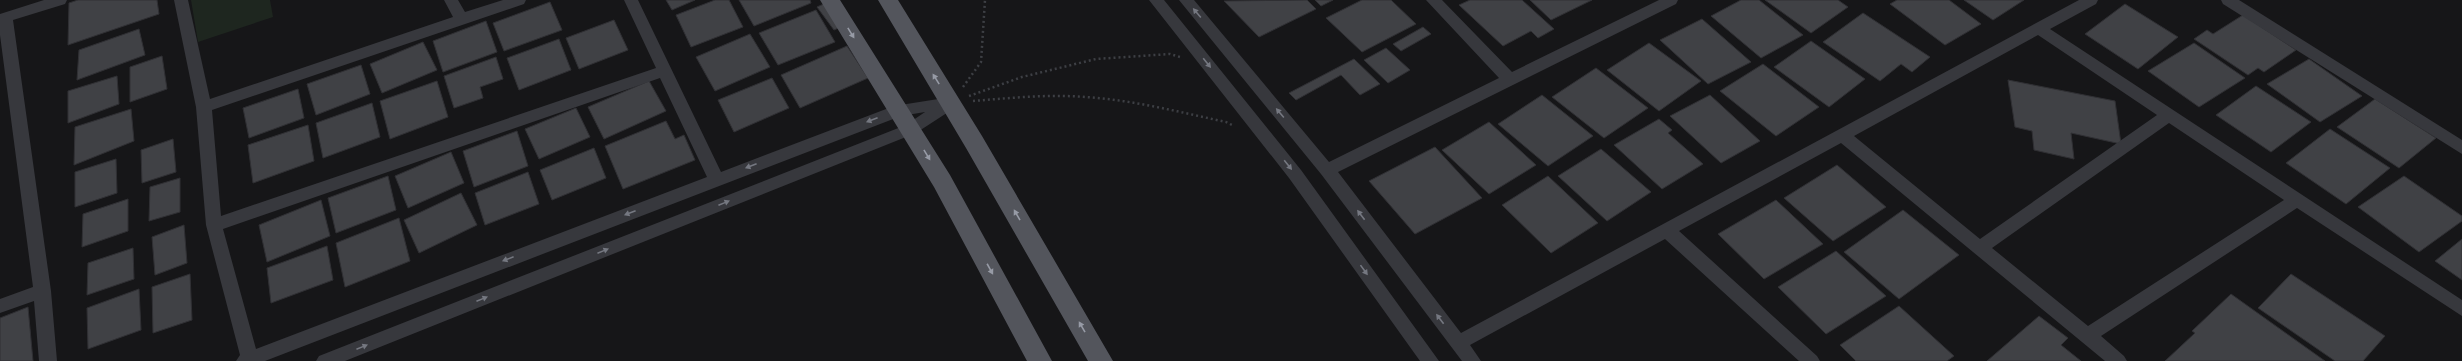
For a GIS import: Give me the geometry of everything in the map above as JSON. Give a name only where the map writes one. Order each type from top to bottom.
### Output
[{"type":"main road","points":[[830,0],[900,110],[1040,361]]},
{"type":"main road","points":[[888,0],[951,103],[1101,361]]},
{"type":"street","points":[[48,361],[42,291],[2,18],[60,0]]},
{"type":"street","points":[[181,0],[204,107],[214,225],[248,360],[716,179],[900,110],[951,103]]},
{"type":"street","points":[[452,0],[462,19]]},
{"type":"street","points":[[204,107],[519,0]]},
{"type":"street","points":[[631,0],[666,70],[716,179]]},
{"type":"street","points":[[1156,0],[1296,174],[1430,361]]},
{"type":"street","points":[[1186,0],[1328,170],[1472,361]]},
{"type":"street","points":[[1433,0],[1510,80]]},
{"type":"street","points":[[1328,170],[1671,0]]},
{"type":"street","points":[[1458,343],[2091,0]]},
{"type":"street","points":[[2228,0],[2462,148]]},
{"type":"street","points":[[2039,29],[2462,309]]},
{"type":"street","points":[[214,225],[666,70]]},
{"type":"street","points":[[325,361],[911,129],[951,103]]},
{"type":"street","points":[[1980,248],[2168,115]]},
{"type":"street","points":[[1842,135],[2118,361]]},
{"type":"street","points":[[2087,336],[2297,200]]},
{"type":"street","points":[[1666,230],[1811,361]]},
{"type":"street","points":[[0,306],[42,291]]},
{"type":"path","points":[[951,103],[981,62],[985,0]]},
{"type":"path","points":[[951,103],[1022,77],[1096,59],[1170,54],[1208,64]]},
{"type":"path","points":[[951,103],[1044,95],[1100,98],[1152,106],[1226,122],[1240,128]]},
{"type":"shaded area","points":[[191,0],[270,0],[273,17],[198,42]]},
{"type":"building","points":[[78,0],[157,0],[159,14],[68,45],[69,3]]},
{"type":"building","points":[[666,0],[695,0],[672,10]]},
{"type":"building","points":[[715,0],[729,0],[743,27],[691,47],[676,15]]},
{"type":"building","points":[[739,0],[810,0],[811,3],[754,26]]},
{"type":"building","points":[[1307,0],[1316,9],[1259,37],[1224,1]]},
{"type":"building","points":[[1315,0],[1333,0],[1321,6]]},
{"type":"building","points":[[1362,0],[1391,0],[1416,24],[1362,52],[1326,18]]},
{"type":"building","points":[[1470,0],[1522,0],[1554,29],[1538,38],[1531,31],[1503,46],[1459,5]]},
{"type":"building","points":[[1530,0],[1592,0],[1551,20]]},
{"type":"building","points":[[1741,0],[1759,0],[1803,35],[1761,58],[1711,16]]},
{"type":"building","points":[[1765,0],[1838,0],[1848,7],[1811,33]]},
{"type":"building","points":[[1897,0],[1949,0],[1981,24],[1945,45],[1890,4]]},
{"type":"building","points":[[1964,0],[2024,0],[1993,20]]},
{"type":"building","points":[[550,2],[562,30],[504,51],[493,23]]},
{"type":"building","points":[[826,3],[843,26],[834,30],[817,7]]},
{"type":"building","points":[[2125,4],[2178,37],[2138,69],[2085,34]]},
{"type":"building","points":[[816,10],[835,42],[778,65],[759,33]]},
{"type":"building","points":[[1863,13],[1930,57],[1912,72],[1901,64],[1880,81],[1823,42]]},
{"type":"building","points":[[2243,15],[2296,50],[2264,72],[2258,68],[2248,75],[2194,39],[2207,30],[2213,34]]},
{"type":"building","points":[[1702,19],[1751,62],[1708,84],[1660,40]]},
{"type":"building","points":[[614,20],[628,50],[579,69],[566,38]]},
{"type":"building","points":[[486,21],[497,52],[443,72],[433,41]]},
{"type":"building","points":[[1423,27],[1431,34],[1401,51],[1393,44]]},
{"type":"building","points":[[139,29],[145,55],[77,80],[79,50]]},
{"type":"building","points":[[750,34],[770,67],[715,91],[696,57]]},
{"type":"building","points":[[559,39],[571,70],[519,90],[507,58]]},
{"type":"building","points":[[1811,41],[1865,79],[1829,107],[1774,67]]},
{"type":"building","points":[[423,42],[437,70],[382,93],[370,64]]},
{"type":"building","points":[[1649,43],[1701,81],[1659,111],[1607,70]]},
{"type":"building","points":[[2194,43],[2245,78],[2199,107],[2148,71]]},
{"type":"building","points":[[847,46],[868,78],[800,108],[781,75]]},
{"type":"building","points":[[1386,48],[1410,70],[1388,83],[1364,60]]},
{"type":"building","points":[[162,56],[167,89],[130,102],[130,67]]},
{"type":"building","points":[[496,57],[503,79],[480,87],[483,98],[454,108],[444,76]]},
{"type":"building","points":[[1354,59],[1380,84],[1360,95],[1341,75],[1296,100],[1289,93]]},
{"type":"building","points":[[2309,59],[2362,96],[2320,122],[2267,84]]},
{"type":"building","points":[[1763,64],[1819,107],[1776,136],[1720,91]]},
{"type":"building","points":[[361,65],[370,94],[316,115],[307,84]]},
{"type":"building","points":[[1596,68],[1648,108],[1604,138],[1552,97]]},
{"type":"building","points":[[117,76],[119,104],[68,123],[68,91]]},
{"type":"building","points":[[772,78],[789,108],[734,132],[718,100]]},
{"type":"building","points":[[2008,80],[2115,101],[2121,144],[2071,133],[2074,159],[2034,150],[2032,131],[2015,127]]},
{"type":"building","points":[[437,81],[448,117],[390,139],[380,101]]},
{"type":"building","points":[[649,81],[666,111],[604,139],[588,107]]},
{"type":"building","points":[[2256,86],[2311,122],[2271,152],[2216,115]]},
{"type":"building","points":[[298,89],[304,118],[249,138],[243,108]]},
{"type":"building","points":[[1542,95],[1593,136],[1548,166],[1498,124]]},
{"type":"building","points":[[1710,95],[1760,141],[1721,163],[1670,116]]},
{"type":"building","points":[[2375,99],[2436,138],[2399,168],[2337,127]]},
{"type":"building","points":[[372,103],[380,137],[323,158],[316,123]]},
{"type":"building","points":[[576,108],[590,137],[539,159],[525,129]]},
{"type":"building","points":[[131,109],[134,141],[74,165],[75,127]]},
{"type":"building","points":[[1659,119],[1672,130],[1668,133],[1703,164],[1662,189],[1614,145]]},
{"type":"building","points":[[666,121],[675,139],[684,135],[695,160],[623,189],[605,146]]},
{"type":"building","points":[[1489,122],[1536,165],[1489,194],[1442,150]]},
{"type":"building","points":[[308,125],[314,161],[253,183],[248,145]]},
{"type":"building","points":[[2330,129],[2390,168],[2346,204],[2286,163]]},
{"type":"building","points":[[517,131],[528,166],[474,187],[463,151]]},
{"type":"building","points":[[173,139],[176,172],[142,183],[141,150]]},
{"type":"building","points":[[1435,147],[1482,198],[1415,234],[1369,181]]},
{"type":"building","points":[[594,148],[606,178],[552,200],[540,170]]},
{"type":"building","points":[[1601,149],[1651,192],[1607,221],[1558,176]]},
{"type":"building","points":[[451,152],[464,183],[408,208],[395,176]]},
{"type":"building","points":[[116,159],[117,193],[75,207],[75,172]]},
{"type":"building","points":[[1837,165],[1886,207],[1833,241],[1784,198]]},
{"type":"building","points":[[528,172],[539,204],[485,225],[475,193]]},
{"type":"building","points":[[388,176],[396,210],[336,233],[328,198]]},
{"type":"building","points":[[1548,176],[1598,223],[1551,253],[1502,205]]},
{"type":"building","points":[[2404,176],[2462,216],[2462,221],[2419,252],[2358,207]]},
{"type":"building","points":[[180,178],[180,212],[149,221],[150,187]]},
{"type":"building","points":[[461,193],[477,225],[419,253],[404,220]]},
{"type":"building","points":[[128,199],[128,231],[82,247],[83,214]]},
{"type":"building","points":[[321,200],[330,236],[267,262],[259,225]]},
{"type":"building","points":[[1776,200],[1823,244],[1764,279],[1718,234]]},
{"type":"building","points":[[1903,210],[1959,255],[1899,299],[1844,252]]},
{"type":"building","points":[[399,218],[410,261],[345,287],[336,243]]},
{"type":"building","points":[[184,225],[187,263],[155,275],[152,237]]},
{"type":"building","points":[[2462,239],[2462,280],[2435,261]]},
{"type":"building","points":[[327,246],[333,280],[271,303],[267,268]]},
{"type":"building","points":[[133,248],[134,279],[87,295],[88,263]]},
{"type":"building","points":[[1836,251],[1886,296],[1826,334],[1778,287]]},
{"type":"building","points":[[190,274],[192,320],[153,333],[152,287]]},
{"type":"building","points":[[2291,274],[2385,336],[2363,361],[2335,361],[2258,308]]},
{"type":"building","points":[[139,289],[141,330],[88,349],[87,308]]},
{"type":"building","points":[[2231,294],[2325,361],[2165,361],[2195,333],[2192,331]]},
{"type":"building","points":[[1899,306],[1954,356],[1947,361],[1856,361],[1840,345]]},
{"type":"building","points":[[28,307],[33,361],[0,361],[0,318]]},
{"type":"building","points":[[2039,316],[2068,338],[2061,345],[2081,361],[1987,361]]}]
